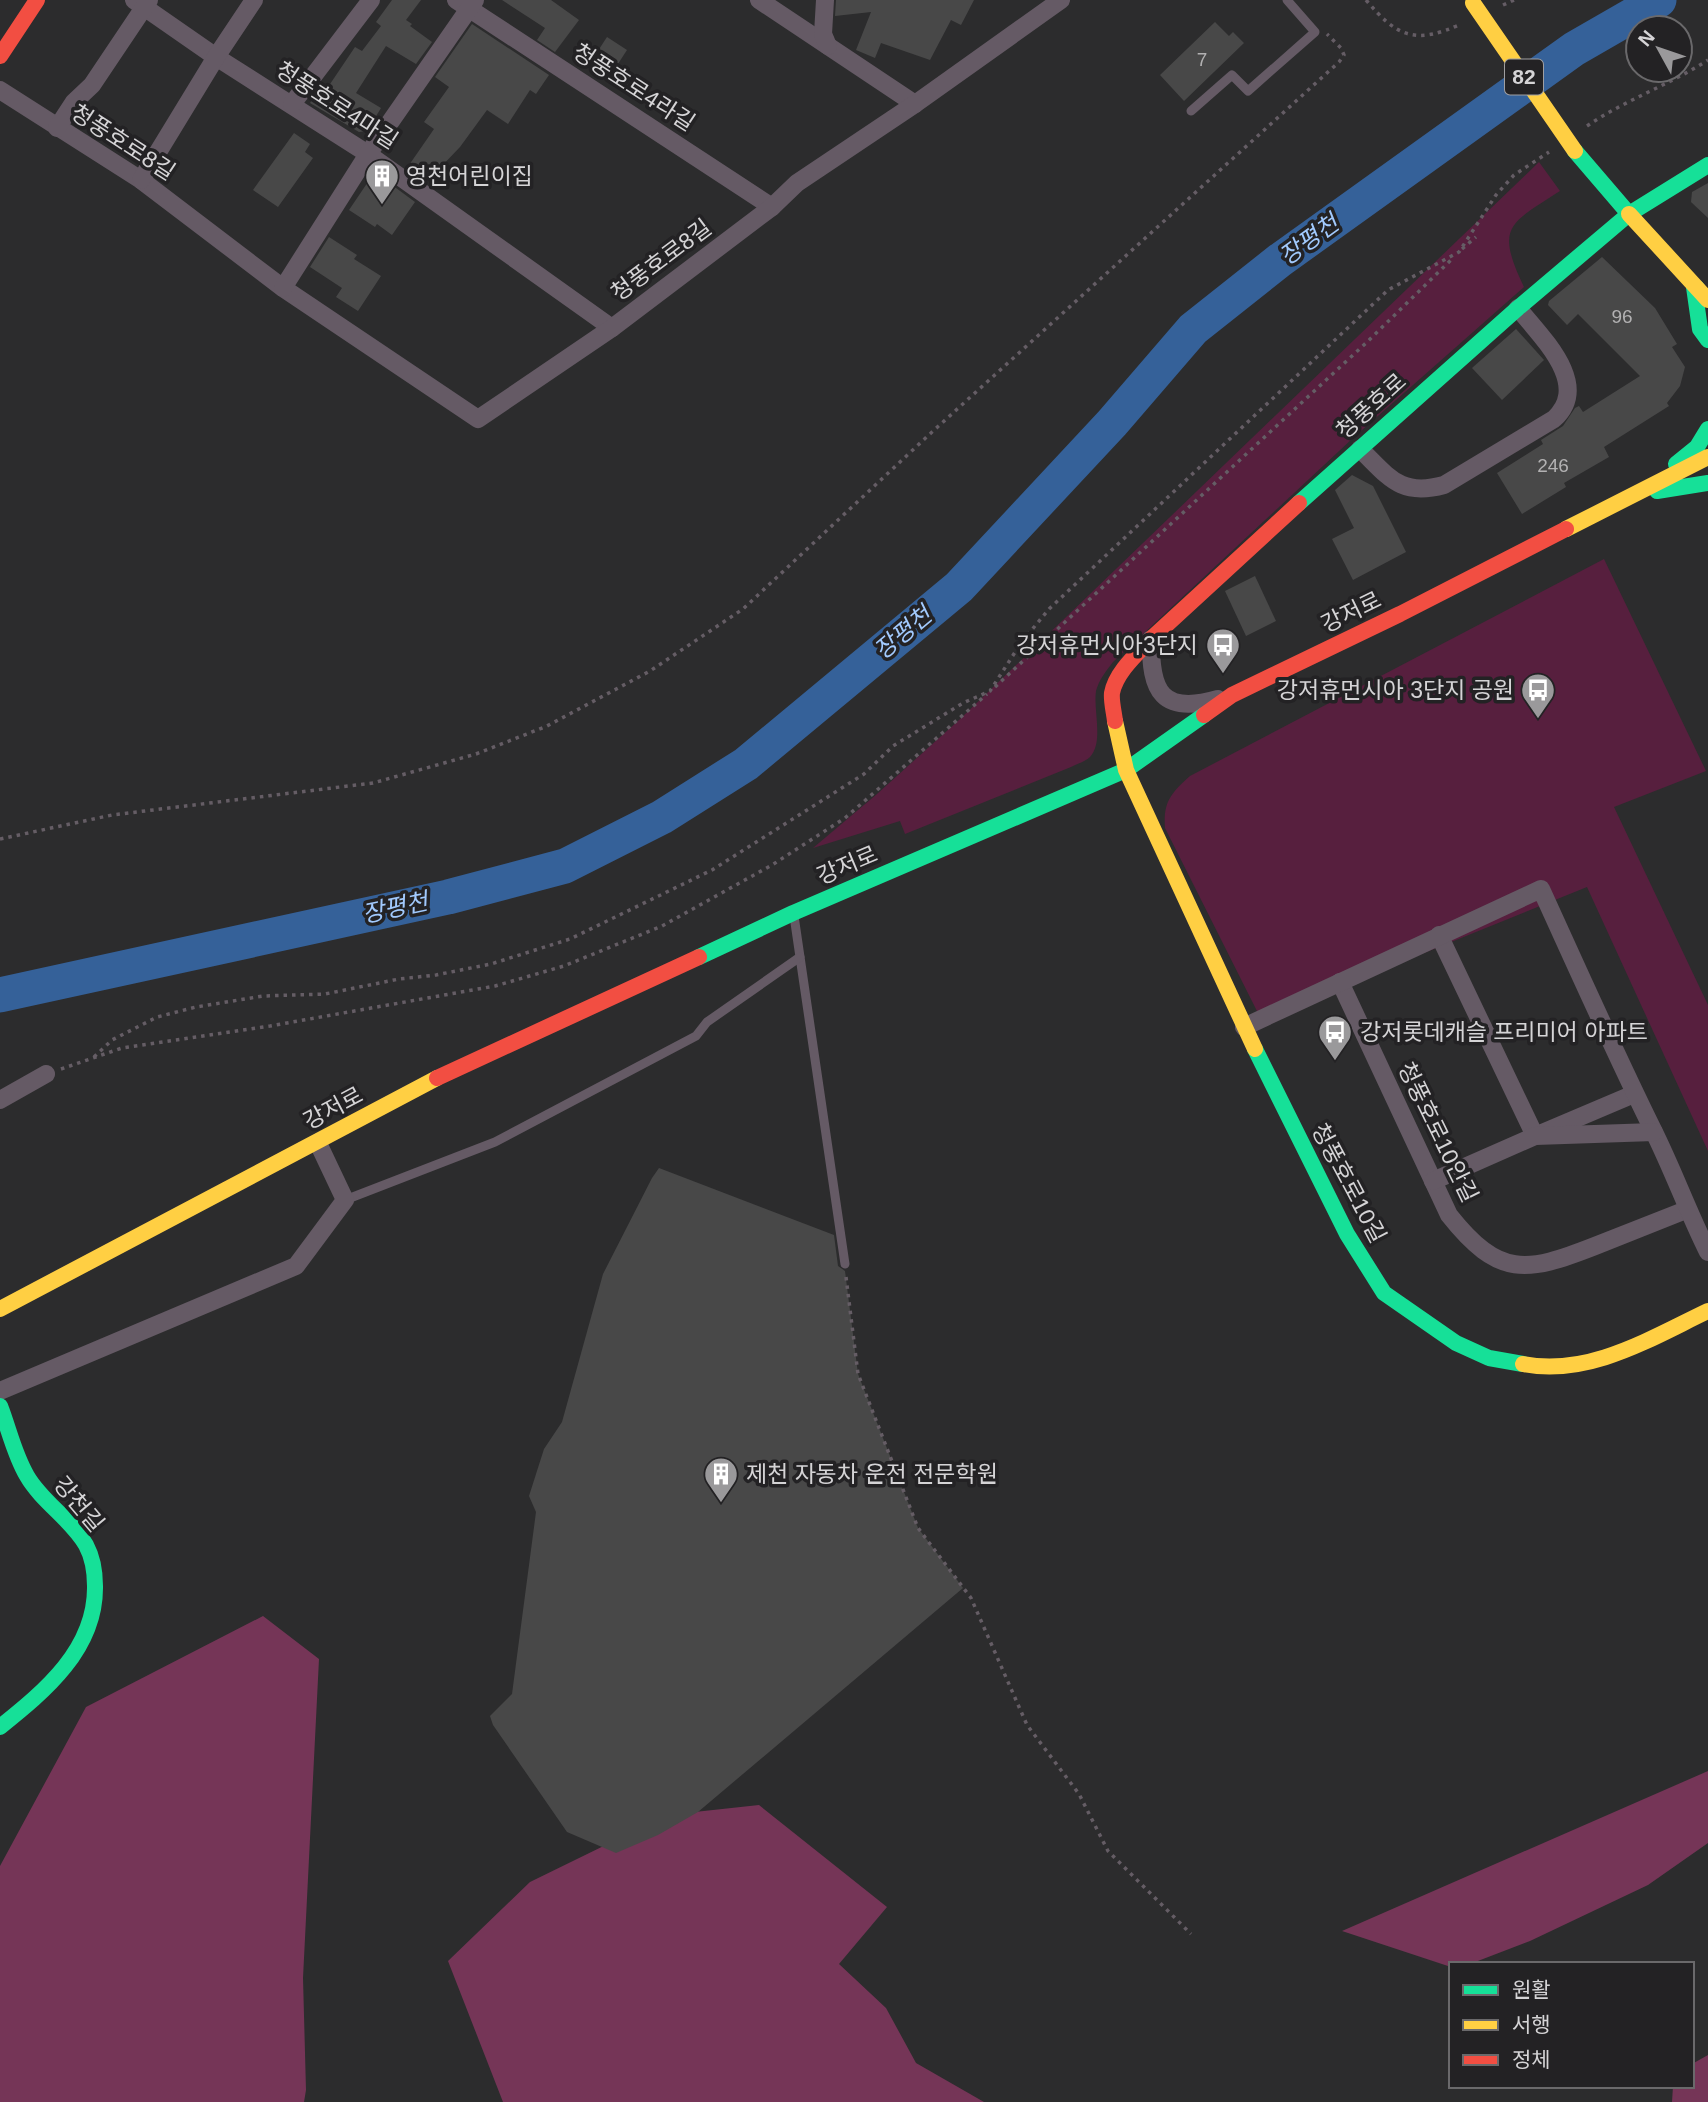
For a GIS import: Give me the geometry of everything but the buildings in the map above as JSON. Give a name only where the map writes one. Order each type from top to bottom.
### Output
[{"type":"street","points":[[0,56],[37,0]]},
{"type":"street","points":[[141,180],[254,0]]},
{"type":"street","points":[[292,104],[371,0]]},
{"type":"street","points":[[759,0],[915,104]]},
{"type":"street","points":[[825,0],[823,34],[828,46]]},
{"type":"street","name":"청풍호로8길","points":[[0,90],[141,180],[283,288],[478,419],[612,328],[772,207],[797,183],[915,104],[1061,0]]},
{"type":"street","points":[[57,128],[74,102],[92,85],[142,2]]},
{"type":"street","name":"청풍호로4마길","points":[[142,2],[216,57],[368,154],[612,328]]},
{"type":"street","name":"82","points":[[1472,2],[1575,151],[1629,214],[1701,289],[1708,300]]},
{"type":"street","name":"청풍호로4라길","points":[[368,154],[467,3],[772,207]]},
{"type":"street","points":[[283,288],[368,154]]},
{"type":"street","name":"청풍호로","points":[[1126,770],[1112,694],[1118,678],[1151,639],[1518,308],[1629,214],[1708,165]]},
{"type":"street","points":[[1701,289],[1700,329],[1708,340]]},
{"type":"street","points":[[1360,449],[1396,482],[1406,488],[1427,490],[1444,485],[1554,419],[1566,404],[1569,383],[1553,352],[1518,308]]},
{"type":"street","points":[[1640,494],[1697,447],[1708,429]]},
{"type":"street","name":"강저로","points":[[0,1309],[318,1143],[432,1080],[793,913],[1126,770],[1232,695],[1640,494],[1708,457]]},
{"type":"street","points":[[1640,494],[1708,483]]},
{"type":"street","points":[[1151,639],[1153,676],[1156,686],[1167,699],[1181,705],[1198,705],[1232,695]]},
{"type":"street","name":"청풍호로10길","points":[[1126,770],[1244,1027],[1347,1234],[1384,1293],[1456,1343],[1489,1358],[1537,1367],[1576,1365],[1623,1352],[1708,1311]]},
{"type":"street","points":[[1244,1027],[1541,889],[1634,1094],[1654,1132],[1686,1210],[1708,1252]]},
{"type":"street","points":[[1439,935],[1535,1136]]},
{"type":"street","name":"청풍호로10안길","points":[[1340,982],[1449,1215],[1468,1239],[1488,1254],[1509,1263],[1526,1266],[1552,1262],[1686,1210]]},
{"type":"street","points":[[0,1100],[46,1074]]},
{"type":"street","points":[[1433,1181],[1634,1094]]},
{"type":"street","points":[[1535,1136],[1654,1132]]},
{"type":"street","points":[[0,1391],[296,1266],[345,1200],[318,1143]]},
{"type":"street","name":"강천길","points":[[0,1406],[26,1475],[86,1544],[93,1563],[97,1594],[90,1624],[76,1653],[56,1680],[0,1727]]},
{"type":"lane","points":[[1191,111],[1232,75],[1248,91],[1315,32],[1287,0]]},
{"type":"lane","points":[[793,913],[845,1264]]},
{"type":"lane","points":[[345,1200],[495,1142],[696,1036],[707,1022],[800,957]]},
{"type":"path","points":[[1366,0],[1386,24],[1412,36],[1438,34],[1463,23]]},
{"type":"path","points":[[1501,6],[1514,0]]},
{"type":"path","points":[[0,839],[112,815],[373,783],[475,754],[547,726],[650,671],[743,609],[932,432],[1339,62],[1345,55],[1323,31]]},
{"type":"path","points":[[1580,131],[1612,109],[1679,78],[1708,60]]},
{"type":"path","points":[[94,1057],[112,1040],[157,1017],[264,996],[325,994],[491,964],[570,939],[712,870],[864,774],[893,746],[963,703],[990,691],[1021,643],[1049,609],[1388,290],[1459,252],[1496,195],[1514,175],[1558,146]]},
{"type":"path","points":[[46,1074],[122,1048],[270,1026],[495,986],[576,961],[662,926],[772,866],[845,818],[990,691],[1366,343],[1476,237]]},
{"type":"path","points":[[845,1264],[858,1374],[918,1528],[971,1598],[1027,1725],[1079,1794],[1108,1851],[1191,1934]]},
{"type":"shaded area","points":[[1539,162],[1560,191],[1529,211],[1512,228],[1510,251],[1524,287],[1353,438],[1113,662],[1096,691],[1097,735],[1090,757],[905,834],[900,821],[813,848],[959,720]]},
{"type":"shaded area","points":[[1604,559],[1706,771],[1614,807],[1708,1005],[1708,1151],[1587,887],[1261,1019],[1165,828],[1167,805],[1190,776]]},
{"type":"shaded area","points":[[263,1616],[319,1659],[303,1978],[304,2102],[0,2102],[0,1866],[86,1707]]},
{"type":"shaded area","points":[[1708,1771],[1708,1843],[1648,1885],[1530,1941],[1475,1962],[1449,1962],[1449,1966],[1342,1931]]},
{"type":"shaded area","points":[[759,1805],[887,1907],[839,1964],[886,2008],[916,2063],[984,2102],[503,2102],[448,1961],[530,1882],[667,1815]]},
{"type":"shaded area","points":[[1708,2055],[1708,2102],[1672,2102],[1673,2088],[1694,2088],[1694,2063]]},
{"type":"waterway","name":"장평천","points":[[0,995],[448,897],[565,866],[662,817],[746,764],[959,587],[1112,423],[1193,329],[1280,260],[1574,49],[1659,0]]},
{"type":"traffic: fast","points":[[1575,151],[1629,214]]},
{"type":"traffic: fast","points":[[1299,503],[1518,308],[1629,214],[1708,165]]},
{"type":"traffic: fast","points":[[1697,288],[1694,287],[1700,329],[1708,340]]},
{"type":"traffic: fast","points":[[1676,464],[1697,447],[1708,429]]},
{"type":"traffic: fast","points":[[1657,491],[1708,483]]},
{"type":"traffic: fast","points":[[699,957],[793,913],[1126,770],[1204,715]]},
{"type":"traffic: fast","points":[[1255,1049],[1347,1234],[1384,1293],[1456,1343],[1489,1358],[1523,1364]]},
{"type":"traffic: fast","points":[[0,1406],[22,1468],[40,1494],[73,1527],[86,1545],[93,1565],[95,1586],[93,1609],[87,1630],[65,1667],[34,1699],[0,1727]]},
{"type":"traffic: slow","points":[[1473,3],[1575,151]]},
{"type":"traffic: slow","points":[[1629,214],[1708,300]]},
{"type":"traffic: slow","points":[[1566,529],[1708,457]]},
{"type":"traffic: slow","points":[[1115,721],[1126,770],[1255,1049]]},
{"type":"traffic: slow","points":[[0,1309],[437,1078]]},
{"type":"traffic: slow","points":[[1523,1364],[1548,1367],[1596,1360],[1642,1343],[1708,1311]]},
{"type":"traffic: jam","points":[[0,56],[37,0]]},
{"type":"traffic: jam","points":[[1115,721],[1112,693],[1114,685],[1128,664],[1151,639],[1299,503]]},
{"type":"traffic: jam","points":[[1204,715],[1232,695],[1400,614],[1566,529]]},
{"type":"traffic: jam","points":[[437,1078],[699,957]]},
{"type":"place","name":"영천어린이집","points":[[382,206]]},
{"type":"place","name":"강저휴먼시아3단지","points":[[1223,675]]},
{"type":"place","name":"강저휴먼시아 3단지 공원","points":[[1538,720]]},
{"type":"place","name":"강저롯데캐슬 프리미어 아파트","points":[[1335,1062]]},
{"type":"place","name":"제천 자동차 운전 전문학원","points":[[721,1504]]}]
